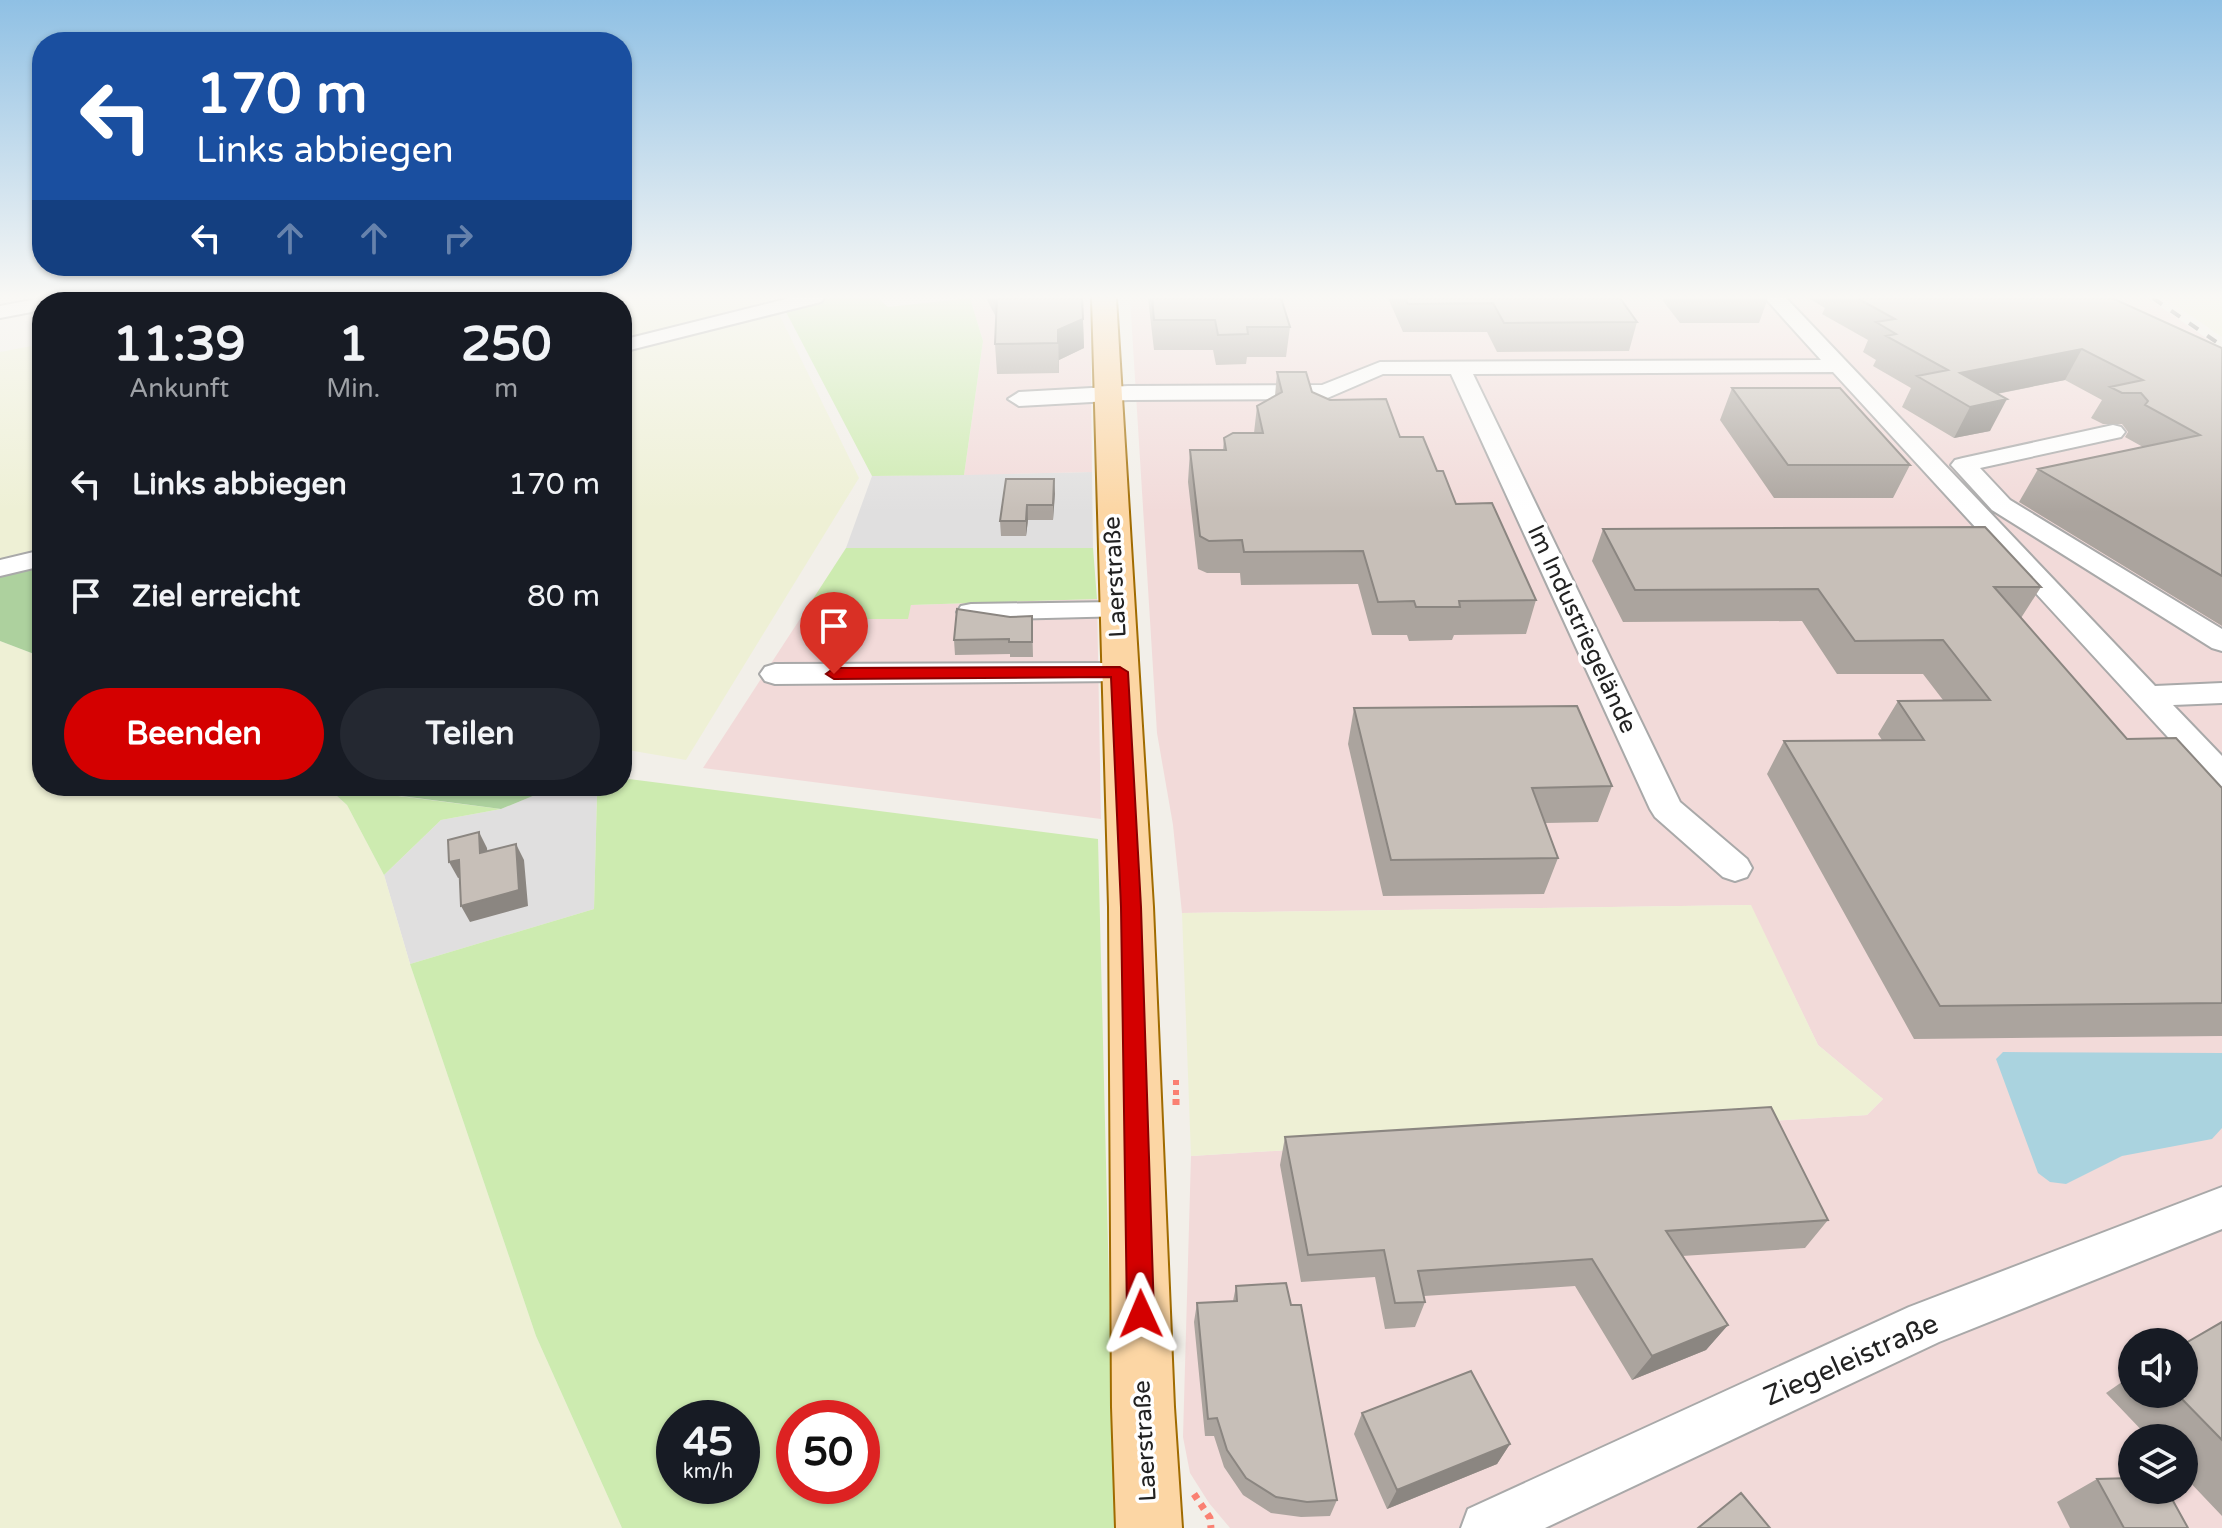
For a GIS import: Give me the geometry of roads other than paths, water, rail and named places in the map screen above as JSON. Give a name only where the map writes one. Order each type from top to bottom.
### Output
[{"type":"main road","name":"Laerstraße","points":[[1106,369],[1131,907],[1143,1407],[1149,1528]]},
{"type":"street","points":[[1019,399],[1107,393],[1325,392],[1377,369]]},
{"type":"street","name":"Im Industriegelände","points":[[1460,369],[1667,809],[1735,868]]},
{"type":"street","points":[[1842,369],[2222,776]]},
{"type":"street","points":[[2113,432],[1963,465],[2001,505],[2222,642]]},
{"type":"street","points":[[0,568],[32,560]]},
{"type":"street","points":[[971,612],[1117,610]]},
{"type":"street","points":[[775,674],[1120,672]]},
{"type":"street","points":[[2149,696],[2222,693]]},
{"type":"street","name":"Ziegeleistraße","points":[[1487,1528],[1926,1324],[2222,1208]]},
{"type":"water","points":[[2003,1052],[2222,1053],[2222,1128],[2212,1139],[2122,1156],[2066,1184],[2050,1182],[2038,1173],[1996,1059]]}]
